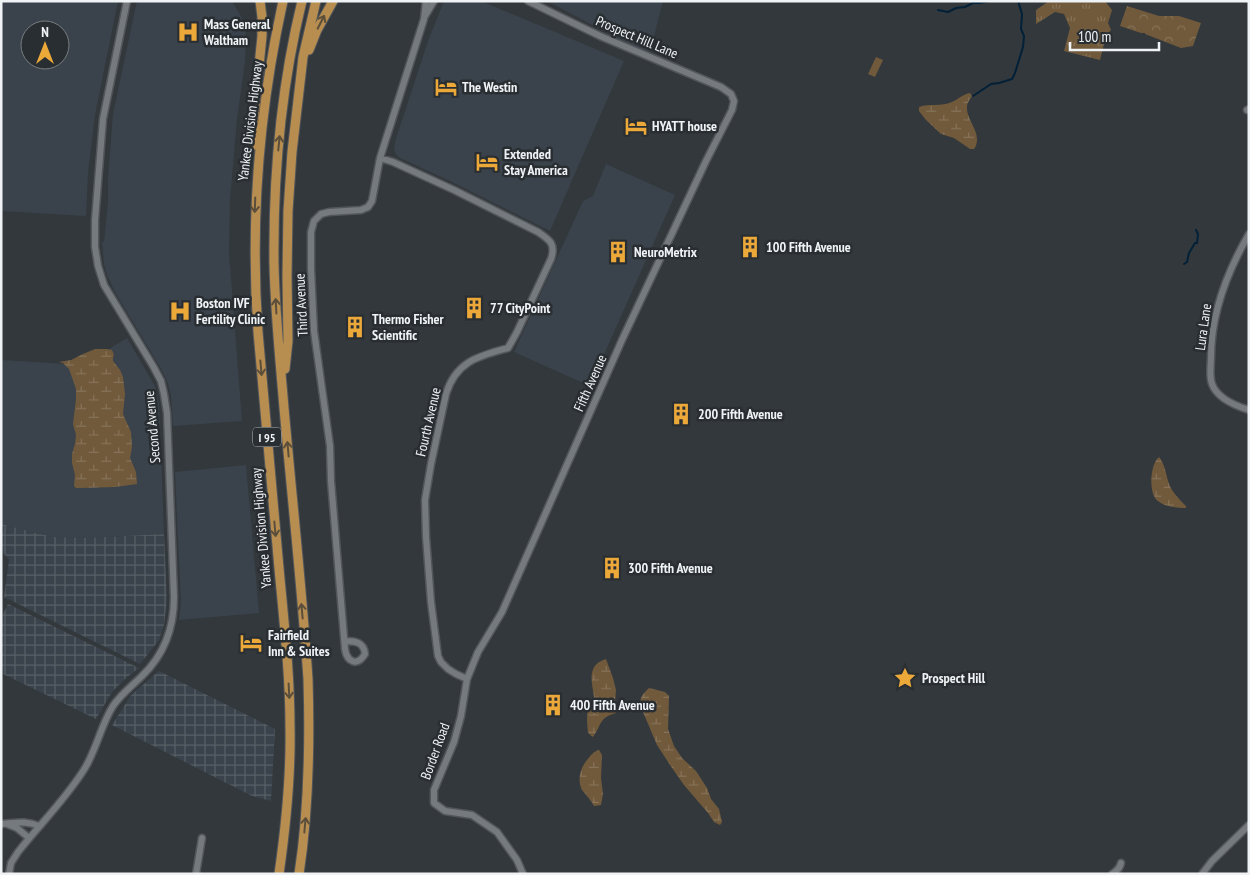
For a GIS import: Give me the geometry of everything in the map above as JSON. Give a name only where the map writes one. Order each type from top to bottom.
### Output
[{"type":"highway","points":[[258,166],[253,126],[262,36],[260,1]]},
{"type":"highway","name":"Yankee Division Highway","points":[[279,874],[288,794],[290,707],[256,309],[254,242],[258,166],[266,92],[283,1]]},
{"type":"highway","name":"I 95","points":[[299,874],[307,798],[309,711],[307,661],[277,330],[274,229],[280,134],[285,91],[302,1]]},
{"type":"highway","points":[[282,389],[288,341],[289,189],[295,120],[303,57],[316,1]]},
{"type":"highway","points":[[301,77],[315,35],[333,1]]},
{"type":"street","name":"Second Avenue","points":[[8,874],[18,852],[84,770],[116,701],[147,671],[158,656],[169,635],[174,613],[165,398],[153,366],[104,285],[97,263],[95,247],[94,226],[103,119],[127,1]]},
{"type":"street","name":"Third Avenue","points":[[345,641],[331,481],[330,446],[314,331],[311,232],[314,221],[324,213],[363,210],[372,201],[380,158],[424,19],[426,1]]},
{"type":"street","name":"Third Avenue","points":[[424,19],[434,1]]},
{"type":"street","name":"Prospect Hill Lane","points":[[528,1],[600,36],[721,87],[730,92],[733,98]]},
{"type":"street","name":"Fifth Avenue","points":[[467,679],[478,652],[502,612],[622,340],[732,110],[734,105],[733,98]]},
{"type":"street","name":"Fourth Avenue","points":[[380,158],[454,190],[538,232],[549,240],[553,248],[551,258],[508,348],[476,358],[454,375],[446,394],[432,459],[425,504],[425,521],[436,649],[439,659],[443,664],[452,672],[467,679]]},
{"type":"street","name":"Lura Lane","points":[[1249,234],[1234,261],[1216,313],[1211,345],[1210,374],[1212,384],[1226,400],[1249,410]]},
{"type":"street","name":"Border Road","points":[[467,679],[461,716],[454,742],[434,790],[434,803],[445,811],[472,815],[497,832],[517,860],[523,874]]},
{"type":"street","points":[[2,824],[25,822],[39,826]]},
{"type":"street","points":[[2,824],[17,828],[29,838]]},
{"type":"street","points":[[1202,874],[1212,860],[1249,825]]},
{"type":"street","points":[[196,874],[202,838]]},
{"type":"street","points":[[1112,874],[1118,870],[1121,863]]},
{"type":"shaded area","points":[[1,1],[118,1],[95,115],[88,173],[86,216],[1,211]]},
{"type":"shaded area","points":[[137,1],[232,1],[246,25],[245,62],[237,119],[230,200],[229,252],[242,421],[173,426],[171,395],[167,381],[116,294],[104,264],[102,242],[104,242],[108,202],[113,114]]},
{"type":"shaded area","points":[[444,1],[481,1],[624,61],[550,231],[398,157],[395,152],[395,142],[428,41]]},
{"type":"shaded area","points":[[547,1],[663,1],[650,52],[617,38]]},
{"type":"shaded area","points":[[606,164],[675,195],[590,386],[514,352],[583,201],[593,196]]},
{"type":"shaded area","points":[[127,338],[155,386],[159,404],[164,534],[87,538],[52,537],[1,524],[1,360],[83,365]]},
{"type":"shaded area","points":[[246,465],[259,613],[179,620],[181,602],[175,472]]},
{"type":"shaded area","points":[[1,524],[52,537],[87,538],[164,534],[167,601],[164,625],[159,640],[140,664],[4,597],[9,559],[1,551]]},
{"type":"shaded area","points":[[8,604],[139,668],[112,692],[96,719],[1,673],[1,618]]},
{"type":"shaded area","points":[[159,671],[275,729],[271,801],[252,796],[112,725],[131,695]]},
{"type":"green space","points":[[1049,1],[1105,1],[1112,10],[1108,23],[1111,30],[1106,36],[1100,60],[1064,51],[1070,28],[1064,14],[1055,12],[1036,24],[1036,10]]},
{"type":"green space","points":[[1127,6],[1159,16],[1179,16],[1201,23],[1193,46],[1181,48],[1145,33],[1120,26]]},
{"type":"green space","points":[[876,57],[883,60],[875,77],[868,74]]},
{"type":"green space","points":[[970,93],[972,96],[968,103],[967,112],[977,138],[974,149],[970,149],[954,138],[941,134],[919,111],[919,107],[948,103]]},
{"type":"green space","points":[[95,349],[112,350],[114,355],[113,361],[123,377],[125,394],[123,414],[131,432],[132,447],[130,458],[136,472],[137,484],[115,487],[76,488],[74,486],[75,475],[72,454],[76,435],[73,424],[76,389],[69,369],[59,362],[71,360]]},
{"type":"green space","points":[[1159,457],[1164,466],[1170,487],[1186,508],[1168,506],[1158,501],[1155,497],[1151,479],[1154,466]]},
{"type":"green space","points":[[606,659],[616,690],[616,713],[606,717],[601,722],[593,737],[588,733],[587,719],[589,705],[594,697],[592,675],[595,665]]},
{"type":"green space","points":[[649,688],[665,692],[669,696],[668,729],[674,746],[682,758],[696,771],[707,788],[711,799],[719,809],[722,822],[720,825],[714,822],[684,785],[657,745],[640,705],[642,695]]},
{"type":"green space","points":[[599,750],[602,755],[601,778],[603,794],[601,805],[594,806],[580,786],[580,778],[581,770],[585,763],[595,751]]},
{"type":"waterway","points":[[938,10],[948,12],[973,3],[990,1]]},
{"type":"waterway","points":[[973,96],[991,84],[1012,79],[1015,73],[1023,47],[1024,36],[1021,29],[1022,14],[1018,1]]},
{"type":"waterway","points":[[1184,264],[1187,262],[1189,253],[1195,243],[1197,243],[1198,234],[1196,230]]},
{"type":"place","name":"Mass General Waltham","points":[[188,32]]},
{"type":"place","name":"The Westin","points":[[446,87]]},
{"type":"place","name":"HYATT house","points":[[636,126]]},
{"type":"place","name":"Extended Stay America","points":[[487,162]]},
{"type":"place","name":"100 Fifth Avenue","points":[[750,247]]},
{"type":"place","name":"NeuroMetrix","points":[[618,252]]},
{"type":"place","name":"77 CityPoint","points":[[474,308]]},
{"type":"place","name":"Boston IVF Fertility Clinic","points":[[180,311]]},
{"type":"place","name":"Thermo Fisher Scientific","points":[[355,327]]},
{"type":"place","name":"200 Fifth Avenue","points":[[681,414]]},
{"type":"place","name":"300 Fifth Avenue","points":[[612,568]]},
{"type":"place","name":"Fairfield Inn & Suites","points":[[251,643]]},
{"type":"place","name":"Prospect Hill","points":[[905,678]]},
{"type":"place","name":"400 Fifth Avenue","points":[[553,705]]}]
